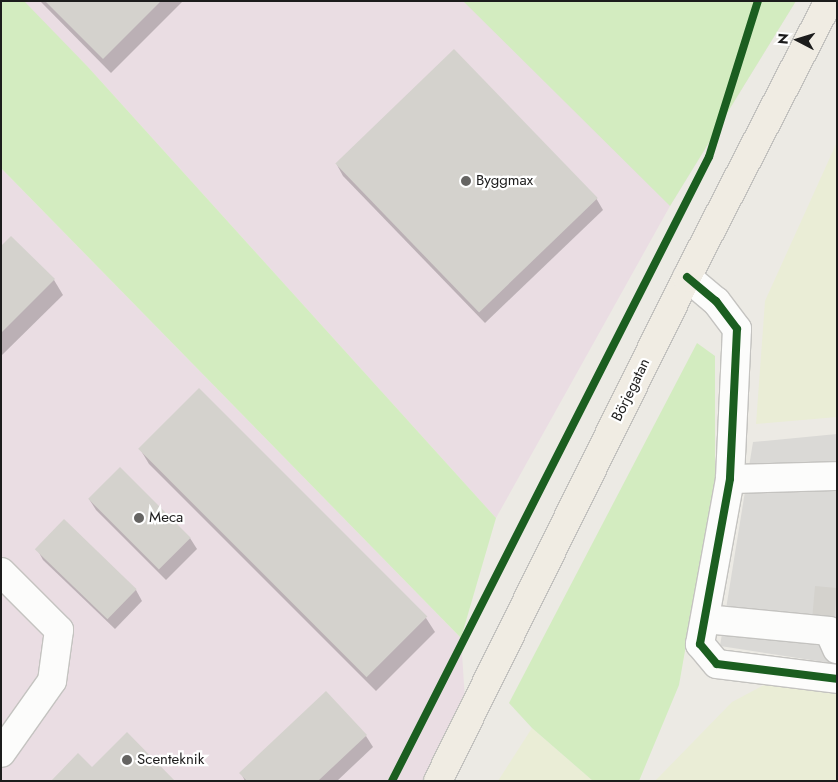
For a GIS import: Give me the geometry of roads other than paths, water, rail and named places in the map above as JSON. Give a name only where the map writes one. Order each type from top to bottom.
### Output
[{"type":"main road","name":"Börjegatan","points":[[438,781],[687,277],[829,1]]},
{"type":"street","points":[[687,277],[716,301],[737,328],[730,479],[700,644],[717,664],[837,680]]},
{"type":"street","points":[[730,479],[837,476]]},
{"type":"street","points":[[1,572],[58,630],[52,681],[1,753]]},
{"type":"street","points":[[705,620],[834,638]]},
{"type":"place","name":"Byggmax","points":[[466,181]]},
{"type":"place","name":"Meca","points":[[139,518]]},
{"type":"place","name":"Scenteknik","points":[[127,760]]}]
